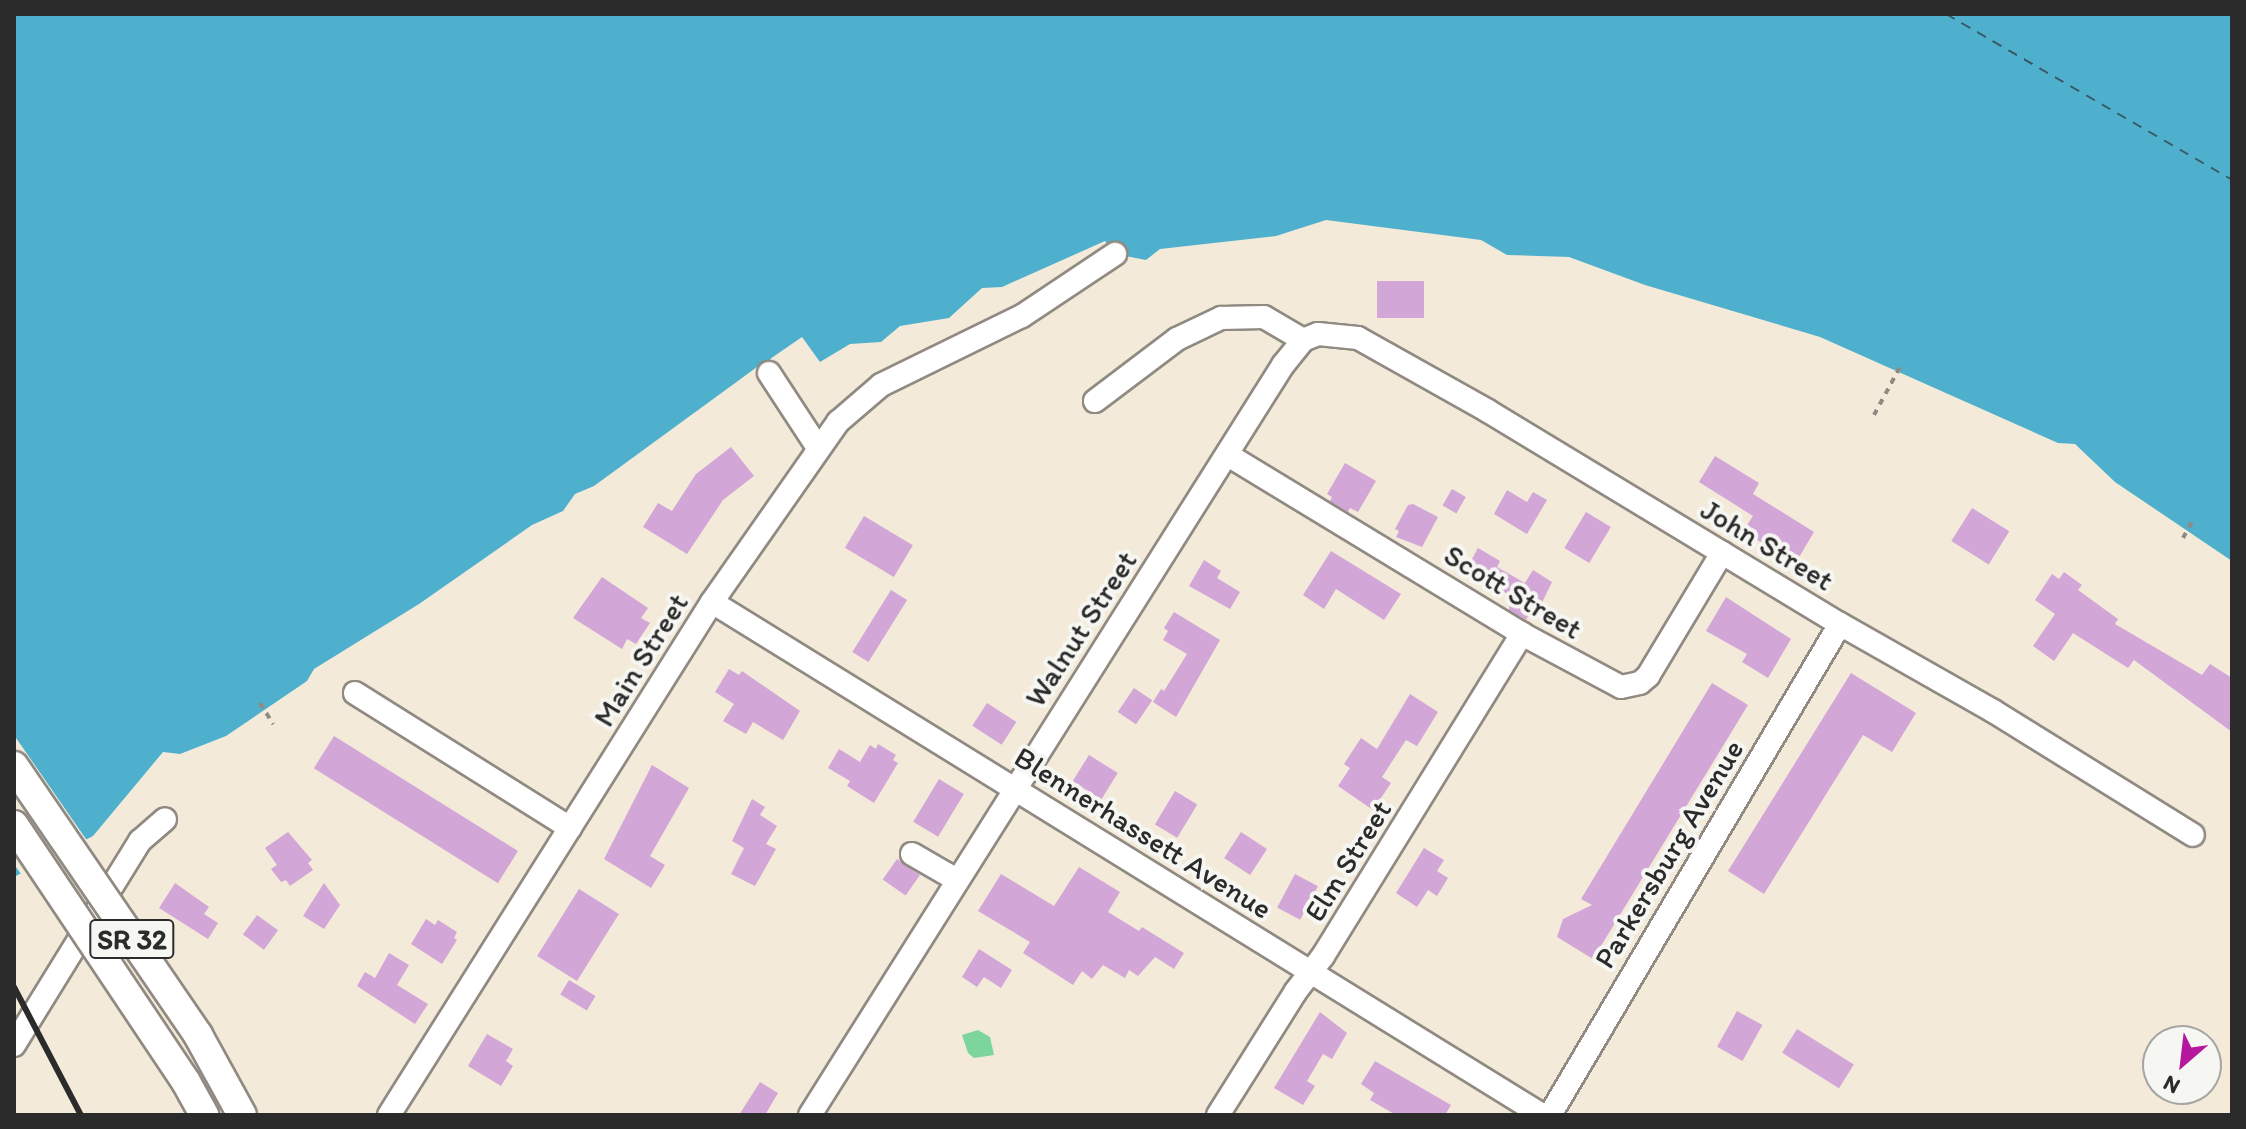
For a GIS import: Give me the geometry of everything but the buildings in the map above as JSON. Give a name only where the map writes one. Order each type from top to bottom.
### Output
[{"type":"main road","name":"SR 32","points":[[14,766],[198,1035],[242,1115]]},
{"type":"main road","name":"SR 32","points":[[14,825],[186,1082],[204,1115]]},
{"type":"street","name":"Main Street","points":[[389,1115],[712,602],[838,422],[881,385],[1022,316],[1115,254]]},
{"type":"street","points":[[1095,401],[1177,339],[1221,318],[1264,317],[1303,340]]},
{"type":"street","name":"John Street","points":[[1303,340],[1318,334],[1358,338],[1488,411],[1840,624],[1993,711],[2193,835]]},
{"type":"street","name":"Walnut Street","points":[[810,1115],[1014,789],[1303,340]]},
{"type":"street","points":[[769,373],[818,448]]},
{"type":"street","name":"Scott Street","points":[[1228,455],[1613,686],[1640,683],[1722,553]]},
{"type":"street","name":"Blennerhassett Avenue","points":[[712,602],[1542,1115]]},
{"type":"street","name":"Parkersburg Avenue","points":[[1550,1115],[1840,624]]},
{"type":"street","name":"Elm Street","points":[[1218,1115],[1323,956],[1522,634]]},
{"type":"street","points":[[355,693],[570,828]]},
{"type":"street","points":[[14,1045],[140,841],[165,819]]},
{"type":"street","points":[[912,854],[957,880]]},
{"type":"path","points":[[1874,415],[1901,365]]},
{"type":"path","points":[[2183,538],[2194,518]]},
{"type":"path","points":[[260,703],[273,724]]},
{"type":"green space","points":[[978,1030],[990,1037],[994,1055],[974,1058],[968,1053],[962,1035]]},
{"type":"water","points":[[14,14],[2232,14],[2232,561],[2115,482],[2075,444],[2058,443],[1820,337],[1645,285],[1569,257],[1507,255],[1481,240],[1326,220],[1276,236],[1160,249],[1146,260],[1115,254],[1105,241],[1002,287],[982,288],[949,318],[900,326],[881,342],[850,344],[820,362],[802,337],[770,359],[775,370],[764,376],[757,367],[594,486],[575,494],[563,511],[532,525],[419,604],[314,669],[307,681],[226,736],[180,754],[163,752],[93,836],[14,877]]},
{"type":"pier","points":[[14,735],[88,842],[23,877],[14,864]]},
{"type":"ferry route","points":[[1946,14],[2232,180]]},
{"type":"railway","points":[[14,987],[81,1115]]}]
